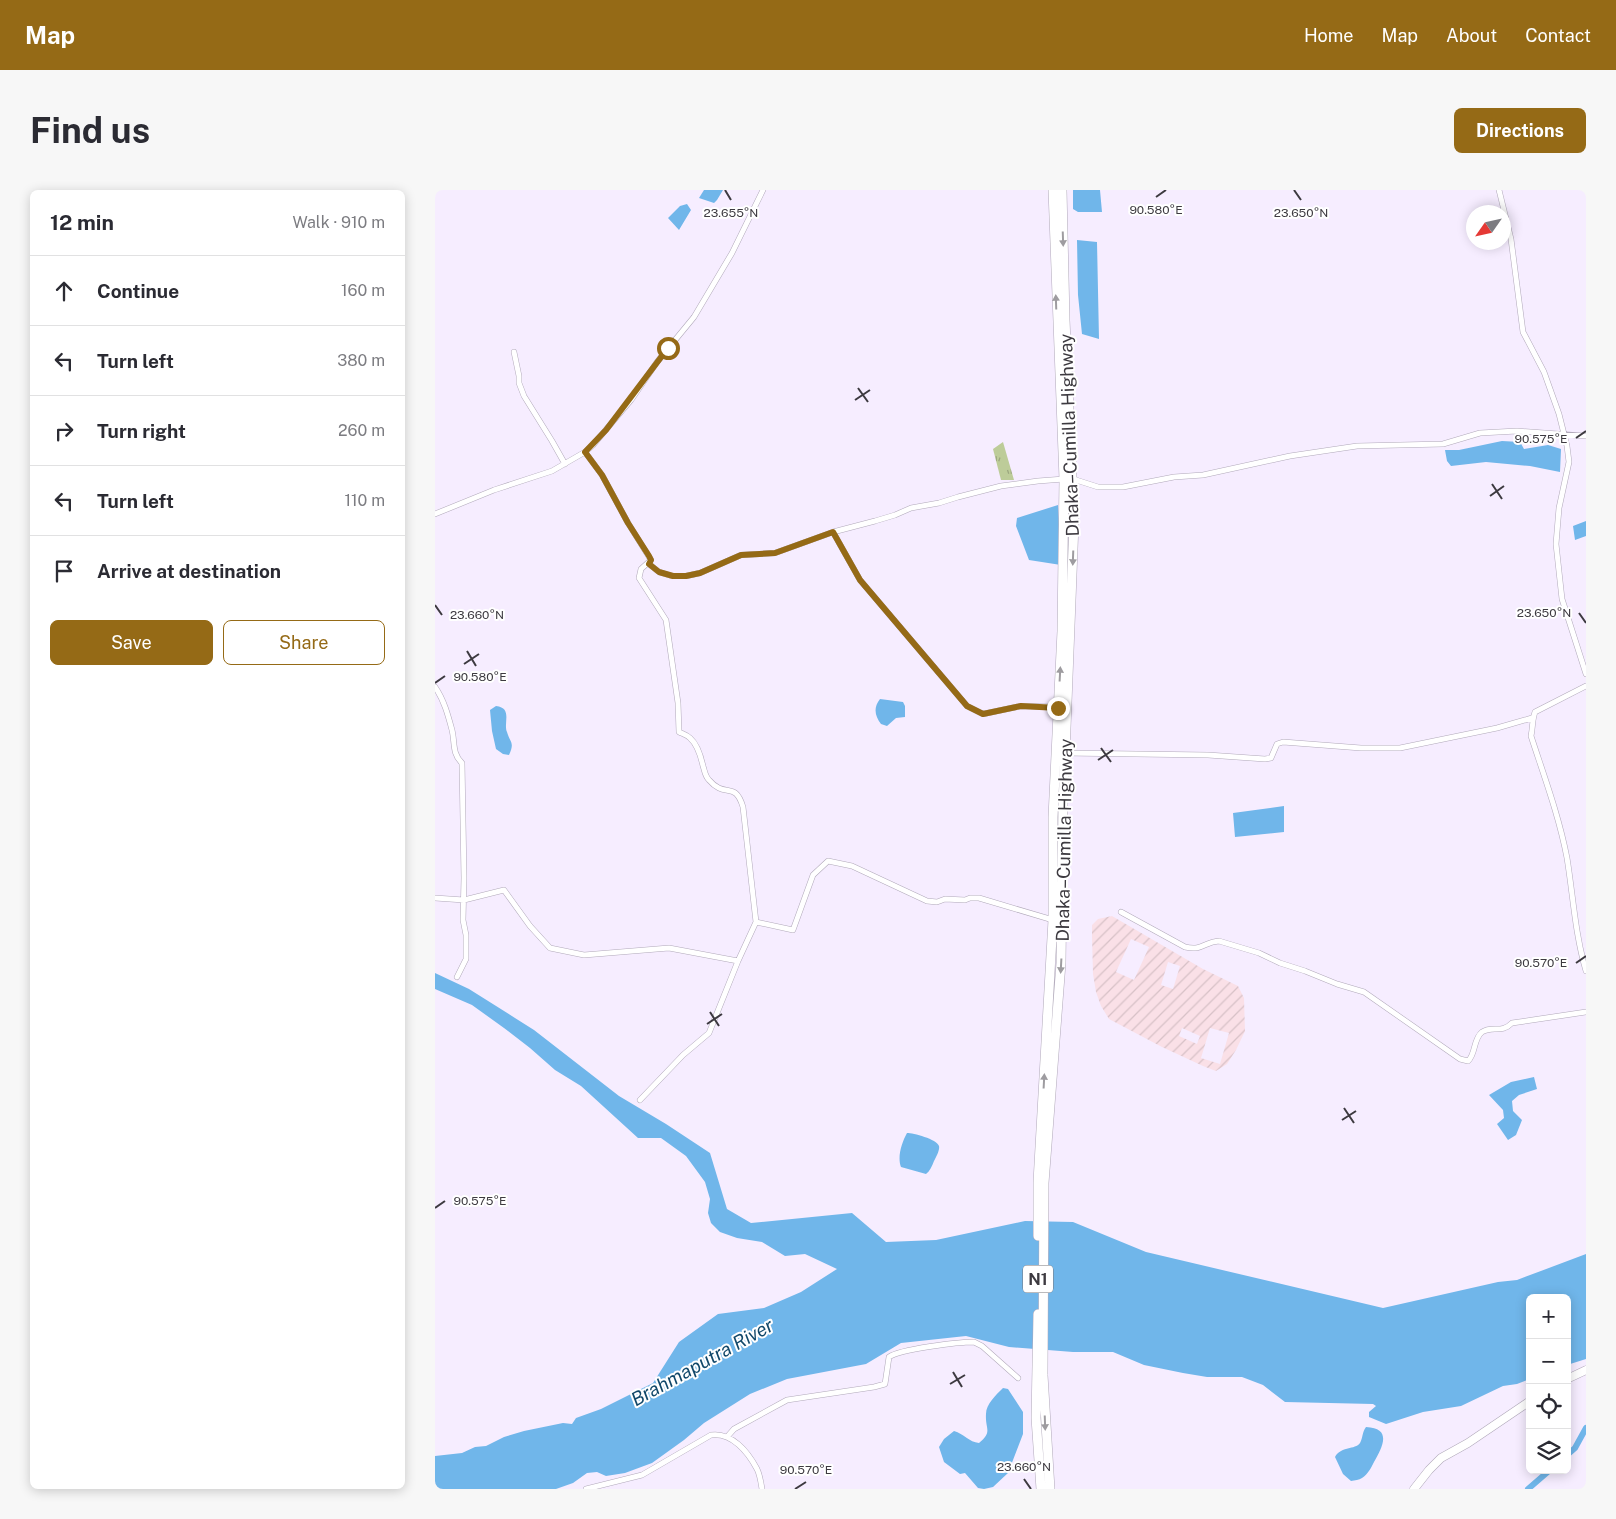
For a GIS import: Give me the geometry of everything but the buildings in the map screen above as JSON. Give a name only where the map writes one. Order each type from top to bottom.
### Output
[{"type":"highway","name":"Dhaka–Cumilla Highway","points":[[1041,1183],[1061,963],[1065,753],[1074,524],[1069,479],[1053,190]]},
{"type":"highway","name":"Dhaka–Cumilla Highway","points":[[1049,1489],[1040,1375],[1039,1282],[1041,1183],[1053,920],[1053,817],[1069,479],[1062,190]]},
{"type":"highway","name":"Dhaka–Cumilla Highway","points":[[1040,1375],[1036,1418],[1041,1489]]},
{"type":"main road","points":[[1571,1377],[1586,1370]]},
{"type":"main road","points":[[1414,1489],[1441,1458],[1468,1443],[1526,1404]]},
{"type":"street","points":[[435,514],[494,490],[552,471],[585,452],[606,430],[657,362],[695,317],[732,253],[763,190]]},
{"type":"street","points":[[1499,190],[1511,239],[1523,332],[1544,372],[1559,414],[1569,462],[1559,508],[1555,544],[1563,599],[1586,674]]},
{"type":"street","points":[[514,352],[519,383],[565,464]]},
{"type":"street","points":[[649,564],[659,572],[673,576],[700,573],[741,555],[775,553],[833,532],[895,515],[911,508],[939,503],[1001,486],[1038,480],[1069,479],[1098,487],[1123,487],[1174,476],[1203,475],[1290,456],[1357,446],[1443,444],[1480,433],[1517,431],[1586,436]]},
{"type":"street","points":[[585,452],[602,475],[651,560],[649,564],[641,569],[639,578],[666,620],[679,732],[689,736],[695,744],[703,764],[705,776],[710,782],[717,788],[735,791],[740,796],[743,807],[756,922],[709,1033],[683,1055],[640,1100]]},
{"type":"street","points":[[833,532],[860,580],[967,706],[983,714],[1021,706],[1058,708]]},
{"type":"street","points":[[435,686],[443,699],[452,732],[456,757],[461,763],[463,920],[466,935],[466,959],[457,976]]},
{"type":"street","points":[[1586,686],[1535,712],[1532,718],[1533,729],[1531,736],[1559,823],[1581,952],[1586,971]]},
{"type":"street","points":[[1065,753],[1208,754],[1265,759],[1271,758],[1277,744],[1283,742],[1361,748],[1400,748],[1497,728],[1532,718]]},
{"type":"street","points":[[756,922],[793,930],[813,876],[827,861],[852,866],[927,901],[937,902],[945,898],[965,900],[979,898],[1053,920]]},
{"type":"street","points":[[435,898],[464,900],[504,890],[530,926],[549,948],[584,955],[669,948],[738,961]]},
{"type":"street","points":[[1121,912],[1185,947],[1193,949],[1202,948],[1215,941],[1219,941],[1259,953],[1280,963],[1364,992],[1460,1059],[1468,1061],[1472,1057],[1479,1036],[1487,1030],[1503,1030],[1513,1023],[1586,1012]]},
{"type":"street","points":[[727,1437],[734,1429],[787,1400],[885,1384],[889,1357],[910,1351],[974,1342],[982,1346],[1018,1378]]},
{"type":"street","points":[[586,1489],[642,1475],[711,1435],[719,1434],[737,1442],[758,1470],[762,1489]]},
{"type":"shaded area","points":[[1112,916],[1203,969],[1238,986],[1244,998],[1245,1031],[1227,1064],[1216,1071],[1162,1047],[1109,1019],[1101,1006],[1096,992],[1093,974],[1092,925],[1098,919]],"holes":[[[1131,939],[1149,947],[1134,980],[1116,972]],[[1168,962],[1180,966],[1173,989],[1161,985]],[[1182,1028],[1200,1036],[1197,1044],[1179,1036]],[[1210,1028],[1229,1033],[1220,1064],[1201,1058]]]},
{"type":"green space","points":[[1003,442],[1014,480],[1001,480],[993,449]]},
{"type":"water","points":[[704,190],[723,190],[714,203],[699,198]]},
{"type":"water","points":[[1073,190],[1100,190],[1102,212],[1078,212],[1073,209]]},
{"type":"water","points":[[687,204],[691,210],[679,230],[668,218],[680,206]]},
{"type":"water","points":[[1077,240],[1097,242],[1099,339],[1082,334],[1078,295]]},
{"type":"water","points":[[1502,441],[1520,442],[1524,449],[1548,445],[1561,449],[1560,472],[1530,466],[1486,462],[1451,466],[1447,461],[1445,450],[1459,450]]},
{"type":"water","points":[[1058,505],[1061,565],[1029,560],[1016,526],[1017,518]]},
{"type":"water","points":[[1586,521],[1586,536],[1575,540],[1573,526]]},
{"type":"water","points":[[880,699],[903,702],[905,717],[896,718],[887,726],[881,724],[876,712],[876,706]]},
{"type":"water","points":[[496,706],[501,707],[506,713],[506,728],[512,745],[509,755],[503,754],[496,749],[490,710]]},
{"type":"water","points":[[1284,806],[1284,832],[1235,837],[1233,813]]},
{"type":"water","name":"Brahmaputra River","points":[[435,973],[469,989],[534,1030],[619,1096],[710,1153],[727,1209],[751,1223],[852,1213],[886,1242],[936,1240],[1025,1221],[1073,1222],[1146,1252],[1383,1308],[1498,1282],[1517,1280],[1586,1254],[1586,1359],[1571,1364],[1571,1294],[1526,1294],[1526,1381],[1503,1386],[1461,1406],[1423,1412],[1386,1424],[1369,1417],[1369,1412],[1376,1406],[1373,1404],[1285,1402],[1263,1385],[1242,1377],[1207,1377],[1183,1373],[1144,1365],[1113,1352],[1073,1352],[1009,1347],[966,1336],[901,1343],[866,1364],[787,1379],[750,1394],[704,1423],[652,1463],[625,1473],[606,1476],[597,1472],[587,1473],[573,1483],[556,1489],[435,1489],[435,1456],[462,1453],[524,1431],[563,1423],[572,1424],[576,1418],[601,1409],[653,1383],[679,1342],[718,1314],[764,1308],[801,1292],[837,1269],[805,1254],[785,1256],[762,1242],[737,1238],[720,1232],[711,1223],[708,1213],[710,1199],[705,1182],[686,1156],[661,1138],[638,1138],[581,1086],[555,1070],[504,1028],[472,1005],[435,989]]},
{"type":"water","points":[[1534,1077],[1537,1089],[1519,1095],[1512,1101],[1513,1111],[1522,1120],[1516,1135],[1508,1140],[1497,1124],[1504,1118],[1503,1110],[1489,1095],[1511,1082]]},
{"type":"water","points":[[907,1133],[930,1139],[939,1146],[932,1167],[926,1174],[901,1167],[901,1150]]},
{"type":"water","points":[[1003,1388],[1008,1389],[1023,1412],[1023,1434],[1008,1473],[993,1487],[978,1488],[965,1473],[960,1474],[944,1462],[939,1447],[944,1439],[954,1431],[979,1443],[987,1433],[986,1410]]},
{"type":"water","points":[[1366,1427],[1380,1431],[1383,1435],[1382,1445],[1368,1473],[1361,1479],[1351,1481],[1343,1474],[1335,1457],[1341,1451],[1358,1445]]},
{"type":"waterway","points":[[1571,1452],[1586,1428]]},
{"type":"waterway","points":[[1528,1489],[1545,1474]]},
{"type":"route","points":[[668,348],[631,400],[585,452],[602,475],[628,523],[649,556],[651,560],[649,564],[659,572],[673,576],[686,576],[700,573],[741,555],[775,553],[833,532],[860,580],[967,706],[983,714],[1021,706],[1058,708]]}]
